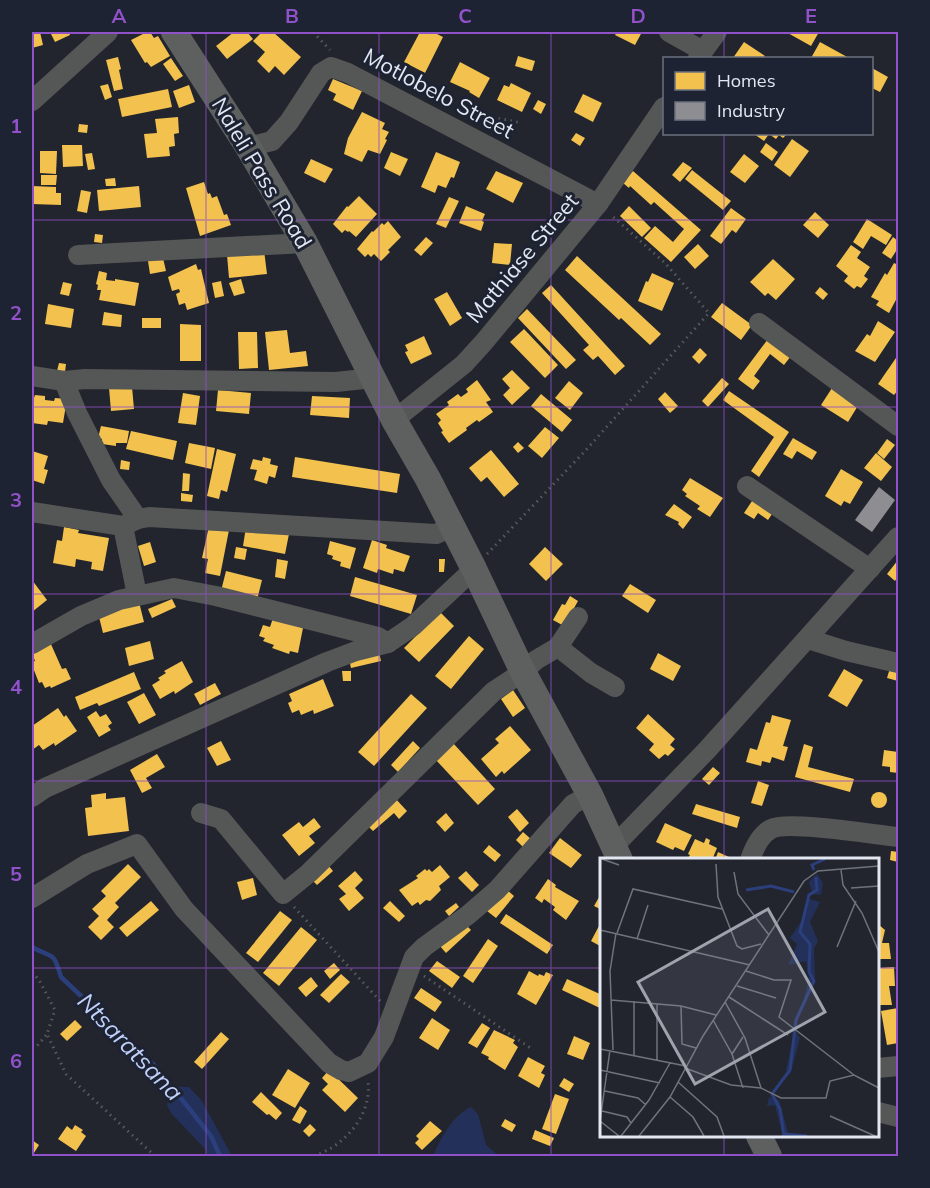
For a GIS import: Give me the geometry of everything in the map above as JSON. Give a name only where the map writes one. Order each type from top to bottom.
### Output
[{"type":"main road","name":"Naleli Pass Road","points":[[174,32],[248,147],[305,243],[372,378],[428,479],[474,569],[523,672],[590,795],[617,853]]},
{"type":"main road","points":[[760,1137],[770,1156]]},
{"type":"street","points":[[32,101],[108,32]]},
{"type":"street","points":[[669,32],[700,55],[717,32]]},
{"type":"street","name":"Motlobelo Street","points":[[248,147],[273,141],[289,122],[321,73],[331,66],[348,72],[598,204]]},
{"type":"street","name":"Mathiase Street","points":[[394,420],[464,364],[598,204],[663,108]]},
{"type":"street","points":[[78,255],[305,243]]},
{"type":"street","points":[[759,322],[898,426]]},
{"type":"street","points":[[32,376],[64,381],[86,379],[336,382],[372,378]]},
{"type":"street","points":[[64,381],[130,522],[137,595]]},
{"type":"street","points":[[747,486],[870,569]]},
{"type":"street","points":[[33,516],[130,522],[148,517],[436,534],[452,528]]},
{"type":"street","points":[[617,853],[898,537]]},
{"type":"street","points":[[32,796],[144,743],[327,662],[356,651],[388,643],[413,626],[474,569]]},
{"type":"street","points":[[32,644],[81,616],[119,600],[174,588],[216,596],[378,637],[388,643]]},
{"type":"street","points":[[201,813],[221,819],[284,894],[309,873],[494,691],[558,647],[578,617]]},
{"type":"street","points":[[808,639],[846,651],[898,663]]},
{"type":"street","points":[[558,647],[591,673],[615,687]]},
{"type":"street","points":[[32,898],[87,864],[137,844],[184,909],[329,1062],[349,1072],[368,1063],[384,1037],[414,957],[497,890],[573,804],[590,795]]},
{"type":"street","points":[[751,858],[762,837],[773,828],[797,826],[898,837]]},
{"type":"street","points":[[879,1068],[898,1066]]},
{"type":"street","points":[[879,1112],[898,1117]]},
{"type":"path","points":[[313,32],[329,48],[332,58],[331,66]]},
{"type":"path","points":[[463,133],[470,124],[484,119],[499,118],[522,123]]},
{"type":"path","points":[[474,569],[586,450],[709,313],[665,263],[598,204]]},
{"type":"path","points":[[284,894],[393,1016]]},
{"type":"path","points":[[411,966],[455,999],[532,1049]]},
{"type":"path","points":[[32,972],[39,980],[55,1011],[47,1034],[37,1046],[32,1048]]},
{"type":"path","points":[[47,1034],[66,1074],[155,1156]]},
{"type":"path","points":[[314,1156],[328,1152],[340,1144],[361,1116],[368,1084],[363,1065]]},
{"type":"shaded area","points":[[171,1086],[189,1087],[202,1101],[232,1156],[207,1156],[206,1150],[171,1113],[167,1105]]},
{"type":"shaded area","points":[[471,1107],[478,1114],[486,1145],[499,1156],[433,1156],[453,1122]]},
{"type":"building: Homes","points":[[32,32],[40,32],[43,45],[32,48]]},
{"type":"building: Homes","points":[[50,32],[69,32],[70,35],[55,42]]},
{"type":"building: Homes","points":[[150,32],[154,38],[158,36],[170,56],[151,67],[147,62],[145,63],[131,40]]},
{"type":"building: Homes","points":[[234,32],[247,32],[253,39],[227,59],[216,46]]},
{"type":"building: Homes","points":[[262,32],[273,32],[301,57],[284,75],[275,66],[269,73],[257,61],[265,52],[253,41]]},
{"type":"building: Homes","points":[[420,32],[433,32],[443,37],[425,73],[404,62]]},
{"type":"building: Homes","points":[[617,32],[642,32],[635,45],[615,35]]},
{"type":"building: Homes","points":[[786,32],[819,32],[811,46]]},
{"type":"building: Homes","points":[[744,42],[765,56],[764,57],[734,57]]},
{"type":"building: Homes","points":[[820,42],[847,57],[812,57]]},
{"type":"building: Homes","points":[[518,56],[535,61],[532,71],[515,66]]},
{"type":"building: Homes","points":[[118,57],[123,89],[114,91],[106,60]]},
{"type":"building: Homes","points":[[171,58],[183,76],[175,81],[163,64]]},
{"type":"building: Homes","points":[[460,62],[490,78],[479,98],[450,82]]},
{"type":"building: Homes","points":[[873,69],[888,77],[880,92],[873,88]]},
{"type":"building: Homes","points":[[333,79],[362,91],[353,110],[333,100],[336,94],[328,90]]},
{"type":"building: Homes","points":[[511,83],[531,93],[522,112],[497,100],[504,85],[509,87]]},
{"type":"building: Homes","points":[[108,84],[112,97],[105,100],[100,86]]},
{"type":"building: Homes","points":[[189,85],[195,102],[179,108],[173,91]]},
{"type":"building: Homes","points":[[168,89],[172,107],[122,117],[118,99]]},
{"type":"building: Homes","points":[[583,94],[602,103],[593,122],[574,112]]},
{"type":"building: Homes","points":[[538,100],[546,104],[541,114],[533,109]]},
{"type":"building: Homes","points":[[362,112],[385,123],[382,129],[389,132],[380,154],[368,150],[362,162],[344,154],[348,138]]},
{"type":"building: Homes","points":[[178,117],[179,133],[174,134],[175,146],[169,147],[170,156],[147,158],[144,134],[157,133],[155,119]]},
{"type":"building: Homes","points":[[79,124],[88,125],[87,133],[78,132]]},
{"type":"building: Homes","points":[[576,133],[585,138],[580,146],[571,140]]},
{"type":"building: Homes","points":[[755,135],[768,135],[764,141]]},
{"type":"building: Homes","points":[[792,139],[809,151],[790,177],[774,165]]},
{"type":"building: Homes","points":[[766,143],[778,152],[772,161],[760,152]]},
{"type":"building: Homes","points":[[62,145],[82,145],[83,166],[63,167]]},
{"type":"building: Homes","points":[[40,151],[57,151],[56,174],[40,173]]},
{"type":"building: Homes","points":[[391,152],[408,159],[400,176],[384,168]]},
{"type":"building: Homes","points":[[436,152],[460,162],[454,178],[451,177],[446,188],[438,185],[435,193],[421,187]]},
{"type":"building: Homes","points":[[92,153],[95,169],[88,170],[85,154]]},
{"type":"building: Homes","points":[[744,154],[759,166],[745,183],[730,172]]},
{"type":"building: Homes","points":[[311,159],[333,169],[325,183],[304,173]]},
{"type":"building: Homes","points":[[683,162],[692,168],[680,182],[672,175]]},
{"type":"building: Homes","points":[[692,170],[731,201],[723,210],[685,179]]},
{"type":"building: Homes","points":[[496,171],[523,183],[513,203],[486,189]]},
{"type":"building: Homes","points":[[633,171],[701,230],[671,262],[644,238],[655,226],[673,242],[684,229],[654,202],[651,205],[630,186],[629,188],[623,183]]},
{"type":"building: Homes","points":[[41,175],[57,175],[56,185],[41,185]]},
{"type":"building: Homes","points":[[115,178],[116,186],[106,186],[105,179]]},
{"type":"building: Homes","points":[[204,182],[208,194],[210,193],[212,198],[217,196],[224,215],[227,214],[231,225],[200,236],[186,188]]},
{"type":"building: Homes","points":[[32,186],[56,187],[56,193],[61,193],[61,205],[32,204]]},
{"type":"building: Homes","points":[[139,186],[141,207],[99,211],[97,190]]},
{"type":"building: Homes","points":[[81,190],[91,192],[87,213],[77,211]]},
{"type":"building: Homes","points":[[359,196],[377,214],[356,237],[349,231],[345,230],[342,233],[333,224],[347,206]]},
{"type":"building: Homes","points":[[449,197],[459,201],[446,228],[436,224]]},
{"type":"building: Homes","points":[[466,206],[485,214],[481,231],[459,223]]},
{"type":"building: Homes","points":[[629,206],[651,228],[642,237],[620,216]]},
{"type":"building: Homes","points":[[731,208],[746,219],[736,233],[732,230],[721,244],[710,236]]},
{"type":"building: Homes","points":[[815,212],[829,225],[818,238],[803,225]]},
{"type":"building: Homes","points":[[867,219],[892,235],[886,245],[871,236],[863,249],[853,242]]},
{"type":"building: Homes","points":[[388,221],[401,237],[381,261],[374,254],[371,257],[368,254],[365,257],[357,249],[372,231]]},
{"type":"building: Homes","points":[[95,234],[103,235],[102,243],[94,242]]},
{"type":"building: Homes","points":[[426,237],[433,243],[421,256],[414,250]]},
{"type":"building: Homes","points":[[893,237],[898,241],[898,248],[891,259],[882,253]]},
{"type":"building: Homes","points":[[494,243],[512,244],[510,265],[492,263]]},
{"type":"building: Homes","points":[[698,244],[709,256],[695,269],[684,257]]},
{"type":"building: Homes","points":[[851,245],[861,252],[857,258],[870,267],[864,276],[868,279],[861,288],[857,286],[854,289],[844,281],[848,276],[836,266]]},
{"type":"building: Homes","points":[[264,250],[267,274],[229,278],[227,255]]},
{"type":"building: Homes","points":[[577,256],[661,334],[650,345],[565,270]]},
{"type":"building: Homes","points":[[163,258],[166,271],[150,274],[148,261]]},
{"type":"building: Homes","points":[[773,259],[795,279],[776,300],[768,293],[765,296],[750,282]]},
{"type":"building: Homes","points":[[894,263],[898,265],[898,296],[889,313],[876,305],[879,301],[871,297],[885,273],[887,275]]},
{"type":"building: Homes","points":[[196,264],[198,270],[201,269],[209,303],[187,310],[185,303],[179,305],[176,294],[180,292],[179,289],[172,291],[168,277]]},
{"type":"building: Homes","points":[[99,271],[107,273],[106,280],[115,281],[115,279],[139,283],[135,306],[99,300],[101,290],[97,290],[98,285],[96,284]]},
{"type":"building: Homes","points":[[652,273],[674,283],[662,311],[638,301]]},
{"type":"building: Homes","points":[[241,279],[245,293],[234,296],[229,283]]},
{"type":"building: Homes","points":[[221,281],[224,296],[215,298],[212,283]]},
{"type":"building: Homes","points":[[63,282],[72,284],[69,296],[60,294]]},
{"type":"building: Homes","points":[[551,285],[625,366],[615,375],[598,356],[593,360],[583,350],[589,345],[542,293]]},
{"type":"building: Homes","points":[[820,287],[828,294],[823,300],[815,293]]},
{"type":"building: Homes","points":[[447,292],[462,318],[450,326],[434,299]]},
{"type":"building: Homes","points":[[722,303],[752,325],[741,340],[711,317]]},
{"type":"building: Homes","points":[[48,304],[74,309],[71,328],[45,324]]},
{"type":"building: Homes","points":[[527,309],[576,360],[566,369],[518,318]]},
{"type":"building: Homes","points":[[104,312],[122,315],[121,327],[102,325]]},
{"type":"building: Homes","points":[[142,318],[161,318],[161,328],[142,328]]},
{"type":"building: Homes","points":[[878,321],[895,332],[875,362],[855,351],[867,334],[870,336]]},
{"type":"building: Homes","points":[[180,324],[201,325],[201,361],[180,361]]},
{"type":"building: Homes","points":[[524,329],[558,365],[545,378],[510,342]]},
{"type":"building: Homes","points":[[287,330],[290,353],[306,351],[308,366],[269,370],[265,332]]},
{"type":"building: Homes","points":[[238,332],[257,332],[258,368],[239,369]]},
{"type":"building: Homes","points":[[424,336],[432,354],[411,364],[405,352],[408,351],[405,345]]},
{"type":"building: Homes","points":[[768,339],[791,356],[784,365],[770,354],[754,376],[760,381],[753,390],[738,379]]},
{"type":"building: Homes","points":[[700,348],[707,355],[699,364],[692,357]]},
{"type":"building: Homes","points":[[898,355],[898,390],[894,395],[878,384]]},
{"type":"building: Homes","points":[[59,363],[66,364],[65,372],[57,371]]},
{"type":"building: Homes","points":[[512,370],[530,388],[512,405],[503,395],[510,388],[502,379]]},
{"type":"building: Homes","points":[[722,378],[729,384],[708,407],[702,401]]},
{"type":"building: Homes","points":[[477,380],[491,400],[486,402],[493,412],[479,422],[477,420],[449,443],[441,432],[443,431],[438,423],[441,420],[436,414],[449,405],[447,402],[458,394],[461,397],[468,392],[466,389]]},
{"type":"building: Homes","points":[[569,381],[583,393],[570,410],[555,398]]},
{"type":"building: Homes","points":[[132,387],[134,409],[111,411],[109,388]]},
{"type":"building: Homes","points":[[832,388],[859,404],[848,422],[821,405]]},
{"type":"building: Homes","points":[[218,390],[251,393],[249,414],[216,411]]},
{"type":"building: Homes","points":[[729,391],[789,432],[759,477],[751,471],[774,437],[723,400]]},
{"type":"building: Homes","points":[[665,392],[678,406],[670,413],[658,399]]},
{"type":"building: Homes","points":[[183,393],[200,396],[196,425],[178,423]]},
{"type":"building: Homes","points":[[541,394],[572,420],[562,432],[531,406]]},
{"type":"building: Homes","points":[[35,395],[45,396],[45,400],[67,399],[63,423],[48,421],[47,425],[32,423],[32,398]]},
{"type":"building: Homes","points":[[312,396],[350,398],[349,418],[310,415]]},
{"type":"building: Homes","points":[[101,426],[129,431],[127,443],[116,443],[116,446],[102,444],[102,439],[98,438]]},
{"type":"building: Homes","points":[[545,427],[559,438],[542,458],[528,446]]},
{"type":"building: Homes","points":[[131,431],[177,441],[173,460],[126,449]]},
{"type":"building: Homes","points":[[793,438],[817,452],[812,460],[797,451],[792,459],[783,454]]},
{"type":"building: Homes","points":[[887,439],[895,445],[884,459],[877,453]]},
{"type":"building: Homes","points":[[518,442],[524,448],[518,453],[513,447]]},
{"type":"building: Homes","points":[[189,443],[215,448],[211,469],[185,463]]},
{"type":"building: Homes","points":[[217,449],[236,454],[227,492],[221,490],[219,499],[207,496]]},
{"type":"building: Homes","points":[[491,450],[519,484],[504,497],[487,477],[481,482],[469,468]]},
{"type":"building: Homes","points":[[32,451],[48,456],[44,469],[48,470],[44,484],[32,480]]},
{"type":"building: Homes","points":[[876,453],[892,467],[881,481],[864,468]]},
{"type":"building: Homes","points":[[263,457],[271,459],[270,464],[278,466],[275,478],[269,476],[267,484],[254,480],[257,470],[250,469],[253,459],[262,461]]},
{"type":"building: Homes","points":[[295,457],[400,474],[397,493],[292,477]]},
{"type":"building: Homes","points":[[121,460],[130,462],[129,470],[120,469]]},
{"type":"building: Homes","points":[[841,469],[863,482],[850,504],[844,501],[841,506],[825,496]]},
{"type":"building: Homes","points":[[183,473],[190,474],[189,491],[182,491]]},
{"type":"building: Homes","points":[[690,478],[723,498],[710,517],[697,509],[700,506],[685,496],[687,494],[682,490]]},
{"type":"building: Homes","points":[[181,493],[193,495],[192,502],[181,501]]},
{"type":"building: Homes","points":[[756,495],[776,508],[768,520],[758,513],[754,519],[744,513]]},
{"type":"building: Homes","points":[[674,504],[692,517],[683,529],[678,524],[679,522],[665,515]]},
{"type":"building: Homes","points":[[209,526],[229,530],[220,576],[205,573],[208,559],[202,558]]},
{"type":"building: Homes","points":[[64,527],[79,530],[78,533],[109,538],[103,571],[91,569],[92,562],[76,559],[75,567],[53,563],[57,540],[62,541]]},
{"type":"building: Homes","points":[[246,527],[289,534],[285,554],[243,546]]},
{"type":"building: Homes","points":[[372,540],[387,545],[386,548],[410,556],[404,572],[394,569],[393,574],[378,569],[377,573],[363,568]]},
{"type":"building: Homes","points":[[330,541],[356,548],[350,569],[340,566],[341,562],[332,559],[333,556],[327,554]]},
{"type":"building: Homes","points":[[150,542],[156,562],[144,566],[138,546]]},
{"type":"building: Homes","points":[[236,547],[247,549],[245,560],[234,558]]},
{"type":"building: Homes","points":[[545,547],[563,564],[546,581],[529,564]]},
{"type":"building: Homes","points":[[277,559],[288,561],[285,579],[275,577]]},
{"type":"building: Homes","points":[[439,559],[445,559],[444,572],[439,572]]},
{"type":"building: Homes","points":[[898,560],[898,576],[895,581],[887,574]]},
{"type":"building: Homes","points":[[226,571],[262,580],[257,600],[221,591]]},
{"type":"building: Homes","points":[[355,577],[417,595],[411,614],[350,596]]},
{"type":"building: Homes","points":[[32,580],[47,600],[32,612]]},
{"type":"building: Homes","points":[[630,584],[656,600],[648,613],[622,596]]},
{"type":"building: Homes","points":[[570,596],[578,601],[564,626],[553,620],[562,604],[565,605]]},
{"type":"building: Homes","points":[[172,599],[176,607],[152,618],[148,609]]},
{"type":"building: Homes","points":[[139,602],[144,622],[103,633],[98,613]]},
{"type":"building: Homes","points":[[440,612],[454,626],[419,662],[404,648]]},
{"type":"building: Homes","points":[[273,618],[303,628],[298,653],[290,651],[289,654],[272,648],[274,645],[263,641],[265,638],[259,636],[263,625],[270,627]]},
{"type":"building: Homes","points":[[469,636],[484,649],[451,689],[435,676]]},
{"type":"building: Homes","points":[[150,641],[154,659],[129,666],[125,648]]},
{"type":"building: Homes","points":[[50,642],[62,669],[66,668],[71,679],[51,688],[50,686],[45,688],[42,682],[39,683],[32,665],[35,661],[32,653]]},
{"type":"building: Homes","points":[[379,652],[381,661],[351,668],[349,659]]},
{"type":"building: Homes","points":[[658,653],[681,666],[673,681],[650,669]]},
{"type":"building: Homes","points":[[182,661],[193,682],[175,694],[174,691],[160,699],[152,685],[166,673],[164,671]]},
{"type":"building: Homes","points":[[890,668],[898,670],[898,681],[887,678]]},
{"type":"building: Homes","points":[[844,669],[863,680],[847,707],[828,696]]},
{"type":"building: Homes","points":[[342,671],[351,671],[351,681],[343,681]]},
{"type":"building: Homes","points":[[134,672],[141,689],[99,706],[97,703],[80,710],[75,697]]},
{"type":"building: Homes","points":[[323,679],[334,706],[314,714],[313,710],[301,715],[299,710],[292,713],[288,703],[292,701],[289,694]]},
{"type":"building: Homes","points":[[215,683],[221,694],[200,705],[194,694]]},
{"type":"building: Homes","points":[[513,690],[525,708],[513,717],[501,699]]},
{"type":"building: Homes","points":[[144,693],[156,715],[139,724],[127,702]]},
{"type":"building: Homes","points":[[411,694],[427,708],[374,766],[358,752]]},
{"type":"building: Homes","points":[[58,708],[77,731],[55,746],[54,743],[43,750],[39,745],[32,750],[34,732],[32,726]]},
{"type":"building: Homes","points":[[96,711],[100,717],[106,714],[112,723],[108,726],[111,730],[99,737],[87,717]]},
{"type":"building: Homes","points":[[648,714],[675,739],[670,745],[675,749],[668,756],[665,754],[659,759],[649,750],[654,744],[636,728]]},
{"type":"building: Homes","points":[[772,715],[791,720],[783,746],[788,747],[784,761],[772,757],[770,763],[762,761],[761,766],[746,762],[750,748],[757,750],[766,722],[770,723]]},
{"type":"building: Homes","points":[[510,726],[531,750],[504,774],[502,771],[496,777],[481,759],[499,743],[495,739]]},
{"type":"building: Homes","points":[[221,741],[231,760],[217,766],[207,748]]},
{"type":"building: Homes","points":[[413,741],[420,748],[398,772],[391,765]]},
{"type":"building: Homes","points":[[453,743],[495,789],[478,805],[435,759]]},
{"type":"building: Homes","points":[[804,744],[813,747],[808,767],[854,779],[850,792],[795,777]]},
{"type":"building: Homes","points":[[884,750],[898,752],[898,773],[890,772],[890,767],[882,766]]},
{"type":"building: Homes","points":[[157,754],[165,767],[146,778],[152,788],[142,793],[130,770]]},
{"type":"building: Homes","points":[[713,767],[720,773],[709,785],[702,779]]},
{"type":"building: Homes","points":[[758,781],[769,785],[762,806],[751,803]]},
{"type":"building: Homes","points":[[879,792],[885,794],[887,800],[885,806],[879,808],[873,806],[871,800],[873,794]]},
{"type":"building: Homes","points":[[106,793],[106,799],[125,797],[129,831],[88,836],[85,808],[92,807],[91,795]]},
{"type":"building: Homes","points":[[394,797],[407,811],[399,819],[394,813],[373,831],[366,824]]},
{"type":"building: Homes","points":[[696,804],[740,817],[737,828],[692,814]]},
{"type":"building: Homes","points":[[517,809],[529,823],[520,832],[508,817]]},
{"type":"building: Homes","points":[[446,813],[454,823],[445,832],[436,822]]},
{"type":"building: Homes","points":[[314,818],[321,827],[309,836],[315,843],[299,856],[282,835],[299,822],[303,827]]},
{"type":"building: Homes","points":[[665,823],[692,835],[684,851],[675,847],[673,850],[656,842]]},
{"type":"building: Homes","points":[[523,832],[532,840],[524,848],[516,840]]},
{"type":"building: Homes","points":[[560,838],[582,855],[571,868],[549,853]]},
{"type":"building: Homes","points":[[706,838],[710,840],[709,844],[717,848],[713,858],[688,858],[695,839],[704,843]]},
{"type":"building: Homes","points":[[489,845],[501,855],[495,862],[483,852]]},
{"type":"building: Homes","points":[[891,851],[898,852],[898,862],[890,860]]},
{"type":"building: Homes","points":[[718,852],[729,857],[729,858],[716,858]]},
{"type":"building: Homes","points":[[128,864],[141,877],[115,903],[119,907],[107,920],[114,927],[101,940],[88,927],[99,916],[92,909],[106,896],[101,891]]},
{"type":"building: Homes","points":[[327,864],[333,871],[317,885],[311,879]]},
{"type":"building: Homes","points":[[440,865],[450,877],[439,886],[441,890],[430,901],[426,900],[420,905],[418,902],[412,906],[399,890],[418,878],[416,876],[425,869],[432,872]]},
{"type":"building: Homes","points":[[355,871],[363,880],[355,888],[364,898],[349,911],[339,899],[346,894],[338,886]]},
{"type":"building: Homes","points":[[466,871],[479,885],[472,892],[458,878]]},
{"type":"building: Homes","points":[[253,878],[257,895],[242,900],[237,882]]},
{"type":"building: Homes","points":[[548,879],[556,885],[555,887],[579,901],[566,920],[553,910],[555,907],[544,899],[542,903],[535,898]]},
{"type":"building: Homes","points":[[506,889],[514,896],[496,918],[487,911]]},
{"type":"building: Homes","points":[[600,896],[600,909],[594,906]]},
{"type":"building: Homes","points":[[151,901],[159,910],[127,937],[119,928]]},
{"type":"building: Homes","points":[[390,901],[405,916],[399,922],[383,908]]},
{"type":"building: Homes","points":[[456,903],[459,907],[449,916],[445,911]]},
{"type":"building: Homes","points":[[280,911],[292,920],[258,962],[246,953]]},
{"type":"building: Homes","points":[[506,914],[553,945],[547,954],[500,923]]},
{"type":"building: Homes","points":[[463,922],[471,930],[446,953],[439,945]]},
{"type":"building: Homes","points":[[879,925],[885,930],[882,943],[889,943],[891,959],[879,959]]},
{"type":"building: Homes","points":[[599,926],[600,926],[600,946],[591,941]]},
{"type":"building: Homes","points":[[301,927],[317,940],[279,986],[263,973]]},
{"type":"building: Homes","points":[[488,939],[498,946],[473,983],[463,976]]},
{"type":"building: Homes","points":[[437,961],[460,977],[452,988],[429,971]]},
{"type":"building: Homes","points":[[334,963],[340,970],[330,979],[324,971]]},
{"type":"building: Homes","points":[[894,967],[895,986],[889,986],[892,1005],[879,1005],[879,968]]},
{"type":"building: Homes","points":[[529,971],[538,976],[539,974],[544,976],[546,972],[553,975],[536,1005],[517,994]]},
{"type":"building: Homes","points":[[341,974],[350,982],[329,1003],[320,995]]},
{"type":"building: Homes","points":[[311,977],[318,986],[306,997],[298,988]]},
{"type":"building: Homes","points":[[567,979],[600,994],[600,1008],[562,990]]},
{"type":"building: Homes","points":[[421,988],[442,1002],[435,1012],[414,998]]},
{"type":"building: Homes","points":[[898,1008],[898,1043],[887,1045],[881,1011]]},
{"type":"building: Homes","points":[[432,1018],[450,1030],[438,1050],[419,1038]]},
{"type":"building: Homes","points":[[75,1020],[82,1027],[67,1041],[60,1034]]},
{"type":"building: Homes","points":[[482,1023],[490,1028],[477,1048],[468,1043]]},
{"type":"building: Homes","points":[[494,1030],[515,1040],[513,1043],[518,1047],[505,1070],[481,1053]]},
{"type":"building: Homes","points":[[221,1032],[229,1039],[202,1069],[194,1062]]},
{"type":"building: Homes","points":[[574,1036],[590,1043],[583,1060],[567,1054]]},
{"type":"building: Homes","points":[[528,1057],[545,1066],[541,1073],[545,1075],[539,1088],[518,1076]]},
{"type":"building: Homes","points":[[288,1069],[310,1083],[295,1108],[272,1095]]},
{"type":"building: Homes","points":[[329,1070],[358,1098],[345,1112],[322,1090],[328,1084],[322,1078]]},
{"type":"building: Homes","points":[[564,1078],[574,1084],[569,1092],[559,1086]]},
{"type":"building: Homes","points":[[261,1092],[282,1113],[276,1120],[252,1102]]},
{"type":"building: Homes","points":[[555,1094],[569,1099],[556,1134],[542,1129]]},
{"type":"building: Homes","points":[[300,1106],[307,1111],[300,1124],[292,1120]]},
{"type":"building: Homes","points":[[505,1119],[516,1125],[512,1132],[501,1126]]},
{"type":"building: Homes","points":[[430,1121],[442,1131],[422,1150],[415,1143],[419,1139],[416,1136]]},
{"type":"building: Homes","points":[[310,1124],[316,1130],[309,1137],[303,1131]]},
{"type":"building: Homes","points":[[75,1125],[83,1130],[81,1132],[86,1136],[76,1151],[58,1139],[67,1126],[72,1130]]},
{"type":"building: Homes","points":[[535,1130],[554,1138],[550,1146],[532,1139]]},
{"type":"building: Homes","points":[[32,1140],[39,1145],[32,1156]]},
{"type":"building: Industry","points":[[879,487],[895,500],[872,532],[855,520]]},
{"type":"waterway","name":"Ntsaratsana","points":[[32,947],[54,958],[61,977],[156,1067],[211,1136],[220,1156]]}]
